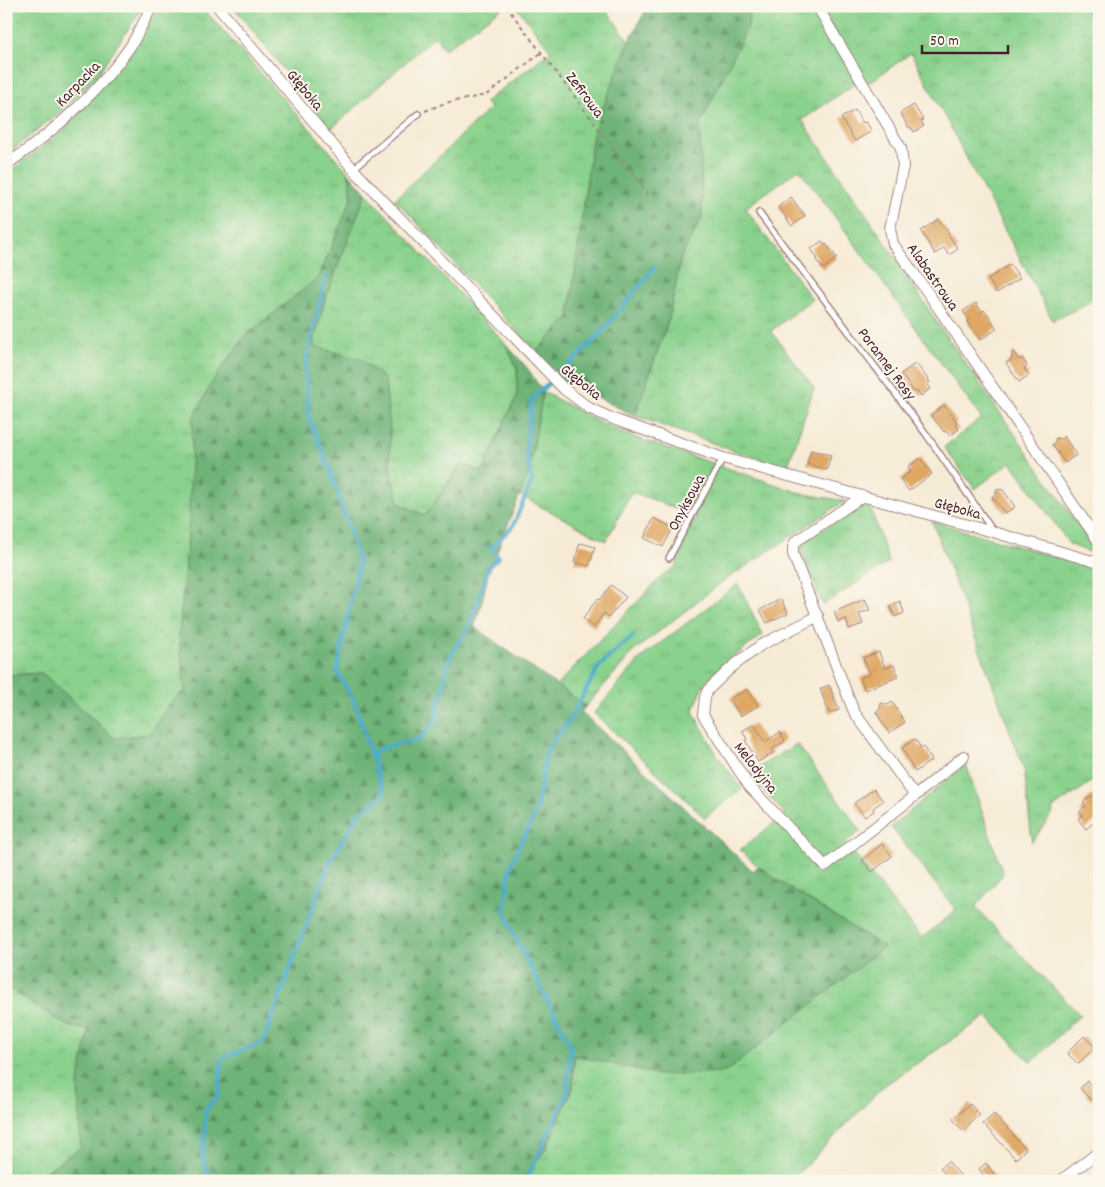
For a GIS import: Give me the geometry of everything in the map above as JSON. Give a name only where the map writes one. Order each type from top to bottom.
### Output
[{"type":"street","name":"Karpacka","points":[[6,165],[58,125],[97,88],[130,46],[152,6]]},
{"type":"street","name":"Głęboka","points":[[217,6],[354,169],[564,390],[589,408],[613,420],[723,458],[1099,563]]},
{"type":"street","name":"Alabastrowa","points":[[817,6],[901,148],[903,166],[890,229],[893,244],[1099,542]]},
{"type":"street","points":[[1095,6],[1099,16]]},
{"type":"street","points":[[863,496],[795,542],[792,548],[793,554],[854,712],[915,796]]},
{"type":"street","name":"Melodyjna","points":[[818,616],[761,645],[732,667],[708,690],[705,696],[702,715],[749,786],[824,866],[964,756]]},
{"type":"street","points":[[1060,1181],[1099,1152]]},
{"type":"lane","points":[[354,169],[418,114]]},
{"type":"lane","name":"Porannej Rosy","points":[[759,213],[926,434],[993,532]]},
{"type":"lane","name":"Onyksowa","points":[[669,558],[723,458]]},
{"type":"path","name":"Zefirowa","points":[[506,6],[649,195]]},
{"type":"path","points":[[418,114],[445,102],[486,95],[541,53]]},
{"type":"green space","points":[[6,6],[144,6],[95,78],[53,118],[6,155]]},
{"type":"green space","points":[[159,6],[201,6],[349,173],[352,197],[319,277],[244,337],[188,537],[179,635],[185,690],[168,705],[150,734],[114,738],[42,673],[6,675],[6,174],[63,131],[126,58]]},
{"type":"green space","points":[[233,6],[504,6],[444,50],[435,36],[331,129]]},
{"type":"green space","points":[[516,6],[603,6],[629,41],[593,134],[569,317],[536,352],[395,199],[490,108],[485,102],[551,51]]},
{"type":"green space","points":[[648,6],[750,6],[748,26],[700,124],[702,217],[681,257],[669,318],[635,416],[561,379],[536,352],[569,317],[593,134],[629,41]]},
{"type":"green space","points":[[750,6],[1088,6],[1099,34],[1099,297],[1053,321],[911,53],[870,82],[855,84],[802,120],[938,324],[1099,555],[1070,545],[1011,462],[975,489],[944,447],[981,418],[799,169],[745,208],[812,299],[771,331],[814,388],[787,469],[635,416],[669,318],[681,257],[702,217],[700,124],[748,26]]},
{"type":"green space","points":[[349,173],[366,193],[324,302],[313,346],[362,360],[385,379],[390,430],[390,468],[399,503],[425,516],[461,464],[482,472],[517,395],[517,368],[505,343],[528,369],[543,392],[529,472],[488,574],[474,627],[586,706],[581,712],[753,871],[758,866],[786,886],[884,947],[726,1072],[660,1075],[574,1055],[573,1088],[546,1148],[523,1181],[17,1181],[37,1178],[81,1147],[78,1085],[89,1030],[68,1026],[6,987],[6,675],[42,673],[114,738],[150,734],[168,705],[185,690],[179,635],[188,537],[193,418],[216,376],[244,337],[319,277],[352,197]]},
{"type":"green space","points":[[366,193],[505,343],[517,368],[517,395],[482,472],[460,464],[425,516],[399,503],[390,468],[390,430],[385,379],[362,360],[313,346],[324,302]]},
{"type":"green space","points":[[543,392],[622,433],[804,494],[845,501],[722,582],[634,651],[586,706],[557,685],[661,577],[677,566],[677,555],[696,516],[632,492],[606,541],[519,495],[529,472]]},
{"type":"green space","points":[[865,503],[869,504],[889,562],[823,605],[801,550],[802,543]]},
{"type":"green space","points":[[932,521],[1099,570],[1099,779],[1097,778],[1052,809],[1053,813],[1032,842],[1024,769]]},
{"type":"green space","points":[[738,584],[763,635],[725,663],[705,682],[693,712],[719,758],[742,789],[705,818],[594,713],[641,658]]},
{"type":"green space","points":[[797,744],[861,831],[845,842],[922,938],[956,910],[891,827],[966,764],[1003,874],[975,907],[1080,1015],[1031,1063],[987,1016],[885,1085],[791,1181],[523,1181],[546,1148],[573,1088],[574,1054],[660,1075],[811,1004],[884,947],[786,886],[758,866],[740,850],[785,814],[748,774]]},
{"type":"green space","points":[[6,987],[68,1026],[89,1030],[78,1085],[81,1147],[36,1178],[6,1181]]},
{"type":"building","points":[[914,105],[923,120],[921,121],[924,126],[914,132],[911,127],[909,128],[900,113]]},
{"type":"building","points":[[855,110],[863,123],[866,122],[872,131],[855,141],[841,118]]},
{"type":"building","points":[[791,197],[805,216],[792,226],[778,207]]},
{"type":"building","points":[[938,219],[958,249],[949,255],[944,248],[935,254],[921,231]]},
{"type":"building","points":[[822,241],[837,258],[823,269],[811,249]]},
{"type":"building","points":[[1010,264],[1020,278],[997,293],[988,279]]},
{"type":"building","points":[[976,303],[982,312],[984,310],[989,316],[997,329],[980,340],[967,322],[969,320],[963,311]]},
{"type":"building","points":[[1013,351],[1019,360],[1022,358],[1027,366],[1024,368],[1029,375],[1019,382],[1006,363],[1011,360]]},
{"type":"building","points":[[916,363],[930,382],[927,384],[931,388],[921,396],[917,391],[915,393],[901,374]]},
{"type":"building","points":[[944,405],[957,422],[955,424],[959,429],[950,436],[946,431],[944,432],[931,415]]},
{"type":"building","points":[[1064,436],[1076,455],[1065,463],[1052,445],[1055,443],[1056,438],[1061,439]]},
{"type":"building","points":[[811,450],[831,455],[827,470],[807,464]]},
{"type":"building","points":[[920,458],[932,474],[909,491],[900,479],[911,471],[908,467]]},
{"type":"building","points":[[997,489],[1003,490],[1015,507],[1005,513],[992,497],[996,494]]},
{"type":"building","points":[[654,518],[673,528],[663,547],[644,538]]},
{"type":"building","points":[[580,543],[595,547],[589,566],[574,562]]},
{"type":"building","points":[[611,585],[626,597],[609,617],[604,613],[594,627],[583,619],[597,599],[599,600]]},
{"type":"building","points":[[781,599],[788,613],[767,623],[760,610]]},
{"type":"building","points":[[865,599],[870,610],[859,614],[863,624],[849,629],[846,619],[838,622],[834,612]]},
{"type":"building","points":[[900,601],[904,613],[895,617],[890,606]]},
{"type":"building","points":[[879,652],[885,668],[894,665],[898,677],[865,690],[860,678],[870,674],[863,658]]},
{"type":"building","points":[[829,685],[839,710],[829,713],[820,689]]},
{"type":"building","points":[[748,689],[758,706],[740,716],[730,698]]},
{"type":"building","points":[[892,702],[905,722],[889,733],[876,712],[880,709],[881,703],[888,705]]},
{"type":"building","points":[[754,724],[765,742],[780,732],[785,741],[771,750],[773,753],[758,762],[742,731]]},
{"type":"building","points":[[915,739],[932,760],[915,772],[902,748]]},
{"type":"building","points":[[874,789],[883,801],[865,817],[854,803]]},
{"type":"building","points":[[1092,795],[1099,804],[1099,818],[1086,829],[1078,819],[1083,815],[1080,811],[1086,806],[1083,803]]},
{"type":"building","points":[[882,844],[892,856],[872,872],[862,860]]},
{"type":"building","points":[[1084,1036],[1095,1047],[1078,1064],[1067,1053]]},
{"type":"building","points":[[1087,1081],[1099,1093],[1091,1100],[1080,1088]]},
{"type":"building","points":[[970,1104],[980,1115],[963,1131],[953,1119]]},
{"type":"building","points":[[994,1114],[1026,1149],[1016,1159],[983,1124]]},
{"type":"building","points":[[948,1161],[960,1175],[954,1181],[951,1181],[940,1168]]},
{"type":"building","points":[[986,1163],[999,1181],[988,1181],[979,1169]]},
{"type":"waterway","points":[[372,758],[378,749],[418,740],[435,722],[450,657],[469,627],[489,566],[499,557],[491,548],[513,526],[532,481],[526,451],[532,399],[596,339],[655,267]]},
{"type":"waterway","points":[[211,1181],[203,1159],[206,1109],[219,1096],[222,1058],[263,1042],[329,863],[359,813],[384,795],[354,700],[337,672],[359,562],[332,475],[309,417],[305,367],[326,276]]},
{"type":"waterway","points":[[526,1181],[567,1094],[571,1046],[517,941],[504,910],[511,864],[536,812],[547,749],[568,723],[599,666],[634,635]]}]
